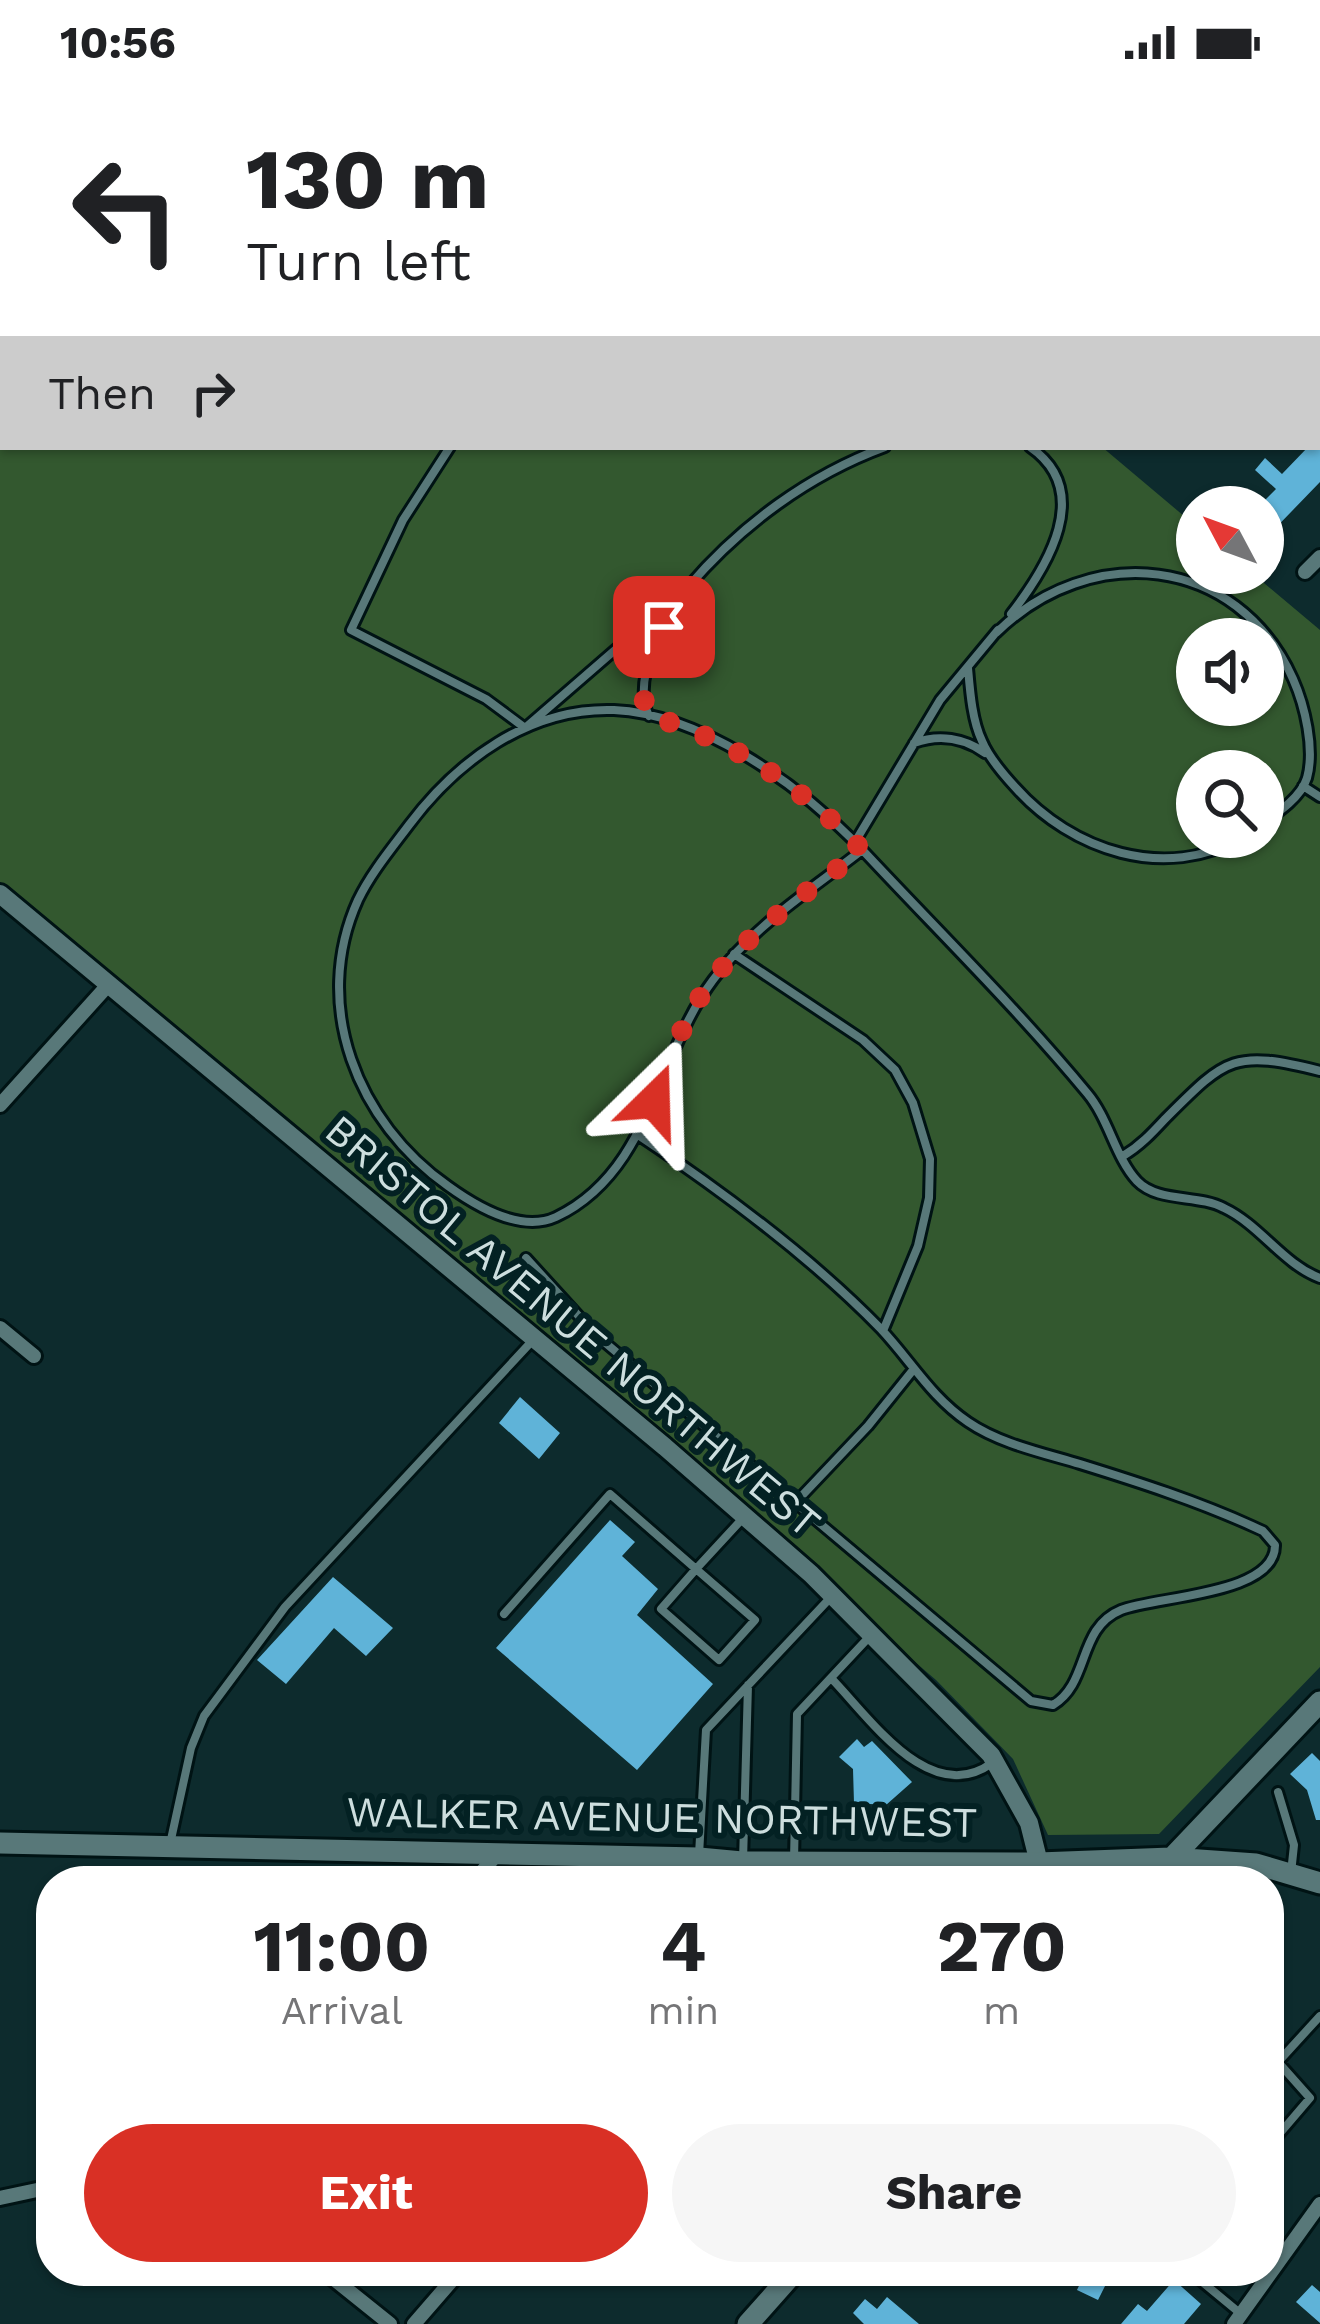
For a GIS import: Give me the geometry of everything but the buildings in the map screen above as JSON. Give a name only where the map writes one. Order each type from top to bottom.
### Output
[{"type":"main road","points":[[1164,1866],[1320,1702]]},
{"type":"main road","name":"WALKER AVENUE NORTHWEST","points":[[0,1844],[498,1853],[660,1866]]},
{"type":"main road","name":"WALKER AVENUE NORTHWEST","points":[[1114,1866],[1172,1858],[1262,1866]]},
{"type":"main road","name":"WALKER AVENUE NORTHWEST","points":[[717,1866],[794,1862],[840,1866]]},
{"type":"main road","name":"WALKER AVENUE NORTHWEST","points":[[996,1866],[1050,1866]]},
{"type":"main road","name":"WALKER AVENUE NORTHWEST","points":[[1284,1873],[1320,1883]]},
{"type":"main road","points":[[748,2324],[782,2286]]},
{"type":"street","points":[[1306,572],[1320,557]]},
{"type":"street","name":"BRISTOL AVENUE NORTHWEST","points":[[0,894],[535,1338],[832,1595],[964,1724],[995,1761],[1028,1823],[1039,1863]]},
{"type":"street","points":[[0,1105],[109,984]]},
{"type":"street","points":[[0,1328],[34,1356]]},
{"type":"street","points":[[487,1866],[498,1853]]},
{"type":"street","points":[[0,2198],[36,2190]]},
{"type":"street","points":[[1284,2247],[1320,2204]]},
{"type":"street","points":[[343,2286],[390,2324]]},
{"type":"street","points":[[414,2324],[447,2286]]},
{"type":"street","points":[[1237,2319],[1257,2286]]},
{"type":"lane","points":[[448,450],[403,520],[351,630],[486,699],[525,728]]},
{"type":"lane","points":[[525,728],[791,494],[828,471],[878,450]]},
{"type":"lane","points":[[1034,450],[1060,479],[1064,499],[1061,522],[1030,586],[940,700],[859,846],[734,954],[694,1007],[638,1135],[601,1184],[570,1209],[542,1222],[514,1220],[453,1190],[403,1148],[368,1101],[349,1058],[340,987],[356,903],[430,797],[496,743],[525,728],[583,712],[616,710],[649,716],[703,736],[764,768],[797,790],[859,846],[1084,1090],[1110,1126],[1134,1177],[1148,1190],[1226,1208],[1303,1270],[1320,1278]]},
{"type":"lane","points":[[996,633],[1034,602],[1105,576],[1168,574],[1216,592],[1265,633],[1295,684],[1306,724],[1308,774],[1303,786],[1284,804]]},
{"type":"lane","points":[[649,716],[642,693],[651,658],[669,616],[690,585]]},
{"type":"lane","points":[[968,666],[978,732],[990,757]]},
{"type":"lane","points":[[913,744],[926,739],[974,745],[1041,814],[1066,832],[1097,847],[1176,856]]},
{"type":"lane","points":[[1303,786],[1320,797]]},
{"type":"lane","points":[[734,954],[878,1053],[905,1084],[913,1103],[930,1159],[929,1198],[918,1246],[883,1331]]},
{"type":"lane","points":[[1123,1156],[1225,1065],[1258,1059],[1320,1071]]},
{"type":"lane","points":[[526,1258],[596,1335],[1031,1701],[1053,1705],[1070,1690],[1089,1640],[1113,1614],[1250,1579],[1267,1568],[1276,1553],[1263,1531],[978,1428],[930,1390],[883,1331],[758,1223],[638,1135]]},
{"type":"lane","points":[[170,1845],[191,1748],[204,1715],[285,1607],[535,1338]]},
{"type":"lane","points":[[794,1503],[868,1426],[913,1370]]},
{"type":"lane","points":[[504,1615],[610,1494],[697,1569],[755,1620],[718,1660],[661,1609],[697,1569],[744,1517]]},
{"type":"lane","points":[[698,1866],[706,1730],[832,1595]]},
{"type":"lane","points":[[794,1862],[797,1714],[872,1634]]},
{"type":"lane","points":[[832,1678],[912,1761],[949,1778],[981,1772],[995,1761]]},
{"type":"lane","points":[[742,1862],[748,1685]]},
{"type":"lane","points":[[1278,1792],[1294,1845],[1291,1875]]},
{"type":"lane","points":[[1284,2055],[1320,2016]]},
{"type":"lane","points":[[1284,2069],[1310,2098],[1284,2128]]},
{"type":"lane","points":[[1205,2286],[1237,2319]]},
{"type":"green space","points":[[0,450],[1106,450],[1176,509],[1176,594],[1277,594],[1320,630],[1320,1667],[1159,1834],[1048,1835],[1013,1759],[936,1680],[0,883]]},
{"type":"route","points":[[654,1101],[694,1007],[734,954],[862,850],[812,802],[764,768],[687,728],[649,716],[642,693],[664,627]]}]
